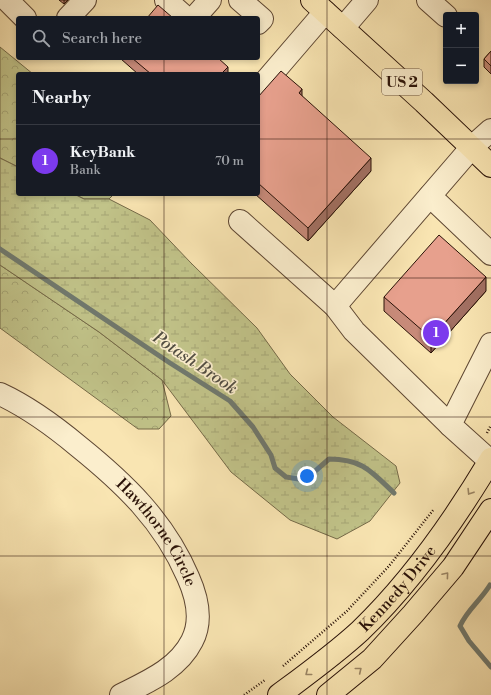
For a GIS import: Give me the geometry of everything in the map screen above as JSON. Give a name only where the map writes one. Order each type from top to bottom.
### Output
[{"type":"main road","name":"US 2","points":[[319,6],[491,166]]},
{"type":"main road","name":"Kennedy Drive","points":[[275,686],[360,631],[403,584],[446,531],[487,459]]},
{"type":"main road","name":"Kennedy Drive","points":[[328,695],[372,659],[413,614],[453,567],[491,510]]},
{"type":"street","points":[[7,0],[23,16]]},
{"type":"street","points":[[70,16],[85,0]]},
{"type":"street","points":[[166,0],[184,16]]},
{"type":"street","points":[[196,16],[210,0]]},
{"type":"street","points":[[240,0],[259,16]]},
{"type":"street","points":[[343,28],[367,0]]},
{"type":"street","points":[[428,0],[443,13]]},
{"type":"street","points":[[260,87],[319,6]]},
{"type":"street","points":[[335,306],[472,147],[491,130]]},
{"type":"street","points":[[430,196],[491,254]]},
{"type":"street","points":[[240,221],[335,306],[354,331],[487,459]]},
{"type":"street","points":[[450,425],[491,344]]},
{"type":"street","name":"Hawthorne Circle","points":[[0,394],[57,428],[115,476],[140,502],[166,535],[180,559],[191,584],[198,614],[197,627],[186,651],[177,662],[165,671],[121,695]]},
{"type":"path","points":[[487,459],[491,425]]},
{"type":"path","points":[[277,671],[347,610],[390,566],[436,507]]},
{"type":"path","points":[[244,695],[275,686]]},
{"type":"green space","points":[[0,47],[31,72],[16,72],[16,166],[0,158]]},
{"type":"green space","points":[[0,158],[16,166],[16,196],[78,196],[84,199],[109,199],[150,220],[257,328],[290,374],[333,417],[396,466],[400,483],[370,521],[337,539],[290,520],[231,472],[162,380],[99,332],[0,265]]},
{"type":"green space","points":[[78,196],[112,196],[109,199],[84,199]]},
{"type":"green space","points":[[0,265],[99,332],[162,380],[171,416],[159,429],[138,429],[0,328]]},
{"type":"building","points":[[158,5],[171,16],[149,16]]},
{"type":"building","points":[[491,51],[491,66],[484,59]]},
{"type":"building","points":[[134,60],[220,60],[228,67],[223,72],[149,72]]},
{"type":"building","points":[[281,71],[302,89],[299,93],[371,158],[308,228],[260,185],[260,95]]},
{"type":"building","points":[[439,235],[486,277],[431,338],[384,297]]},
{"type":"waterway","name":"Potash Brook","points":[[0,249],[170,363],[230,401],[253,427],[271,455],[275,468],[286,477],[305,480],[329,459],[350,461],[365,468],[379,478],[394,493]]},
{"type":"waterway","name":"Potash Brook","points":[[490,585],[466,615],[460,626],[469,641],[491,667]]},
{"type":"place","name":"KeyBank","points":[[436,333]]}]
